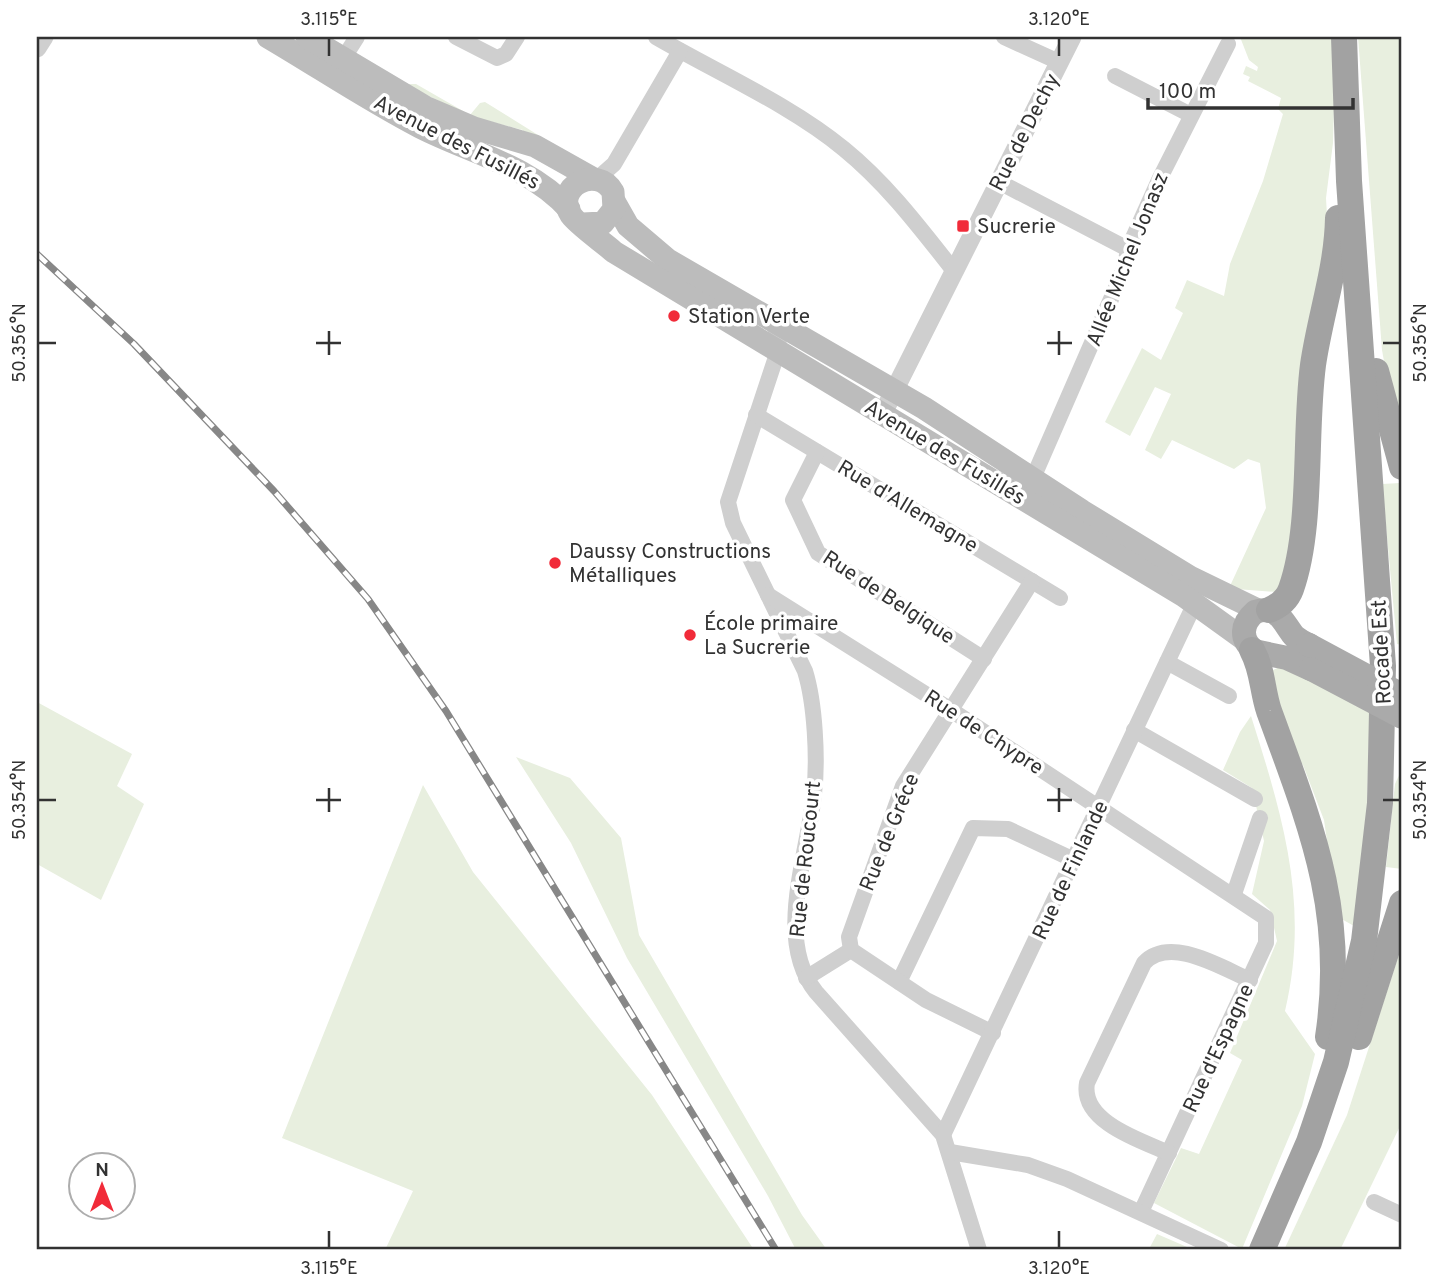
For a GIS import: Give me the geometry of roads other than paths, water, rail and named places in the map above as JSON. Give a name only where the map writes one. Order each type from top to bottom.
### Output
[{"type":"highway","name":"Rocade Est","points":[[1262,1250],[1296,1175],[1331,1083],[1349,1014],[1370,902],[1382,782],[1382,666],[1354,252],[1344,37]]},
{"type":"highway","points":[[1264,610],[1281,604],[1289,594],[1300,548],[1313,367],[1337,247],[1339,157],[1346,112]]},
{"type":"highway","points":[[1354,252],[1367,302],[1379,386],[1402,467]]},
{"type":"highway","points":[[1249,645],[1262,673],[1268,707],[1318,848],[1333,933],[1334,975],[1329,1027],[1296,1175]]},
{"type":"highway","points":[[1296,1175],[1322,1131],[1338,1096],[1402,903]]},
{"type":"main road","name":"Avenue des Fusillés","points":[[268,37],[420,127],[521,172],[548,190],[621,256],[1195,603],[1249,645],[1292,660],[1310,657],[1279,614],[1190,577],[894,391],[660,255],[625,222],[606,182],[535,146],[474,128],[425,107],[307,37]]},
{"type":"main road","points":[[580,181],[606,182],[612,215],[603,223],[576,217],[571,189],[580,181]]},
{"type":"main road","points":[[1249,645],[1245,624],[1264,610]]},
{"type":"main road","points":[[1310,657],[1402,695]]},
{"type":"main road","points":[[1310,657],[1402,717]]},
{"type":"street","points":[[37,48],[44,37]]},
{"type":"street","points":[[344,59],[357,37]]},
{"type":"street","points":[[456,37],[497,58],[506,54],[517,37]]},
{"type":"street","points":[[656,37],[806,123],[842,147],[891,193],[954,271]]},
{"type":"street","points":[[1004,37],[1059,62]]},
{"type":"street","name":"Rue de Dechy","points":[[882,415],[1072,37]]},
{"type":"street","name":"Allée Michel Jonasz","points":[[1033,478],[1125,267],[1128,249],[1191,115],[1228,44]]},
{"type":"street","points":[[606,182],[680,51]]},
{"type":"street","points":[[1115,76],[1191,115]]},
{"type":"street","points":[[999,182],[1128,249]]},
{"type":"street","points":[[772,322],[779,336],[778,351]]},
{"type":"street","name":"Rue de Roucourt","points":[[778,351],[728,502],[733,523],[805,671],[810,690],[815,781],[795,940],[798,962],[806,978],[943,1135],[979,1250]]},
{"type":"street","name":"Rue d'Allemagne","points":[[756,415],[1060,598]]},
{"type":"street","name":"Rue de Belgique","points":[[817,452],[793,500],[818,553],[984,659]]},
{"type":"street","name":"Rue de Gréce","points":[[851,950],[851,932],[901,791],[1032,581]]},
{"type":"street","name":"Rue de Chypre","points":[[768,595],[1234,894]]},
{"type":"street","name":"Rue de Finlande","points":[[943,1135],[1195,603]]},
{"type":"street","points":[[1167,662],[1229,696]]},
{"type":"street","points":[[1134,730],[1255,799]]},
{"type":"street","points":[[1234,894],[1260,818]]},
{"type":"street","points":[[899,982],[973,828],[1009,829],[1074,860]]},
{"type":"street","name":"Rue d'Espagne","points":[[1141,1212],[1268,938],[1267,922],[1263,914],[1234,894]]},
{"type":"street","points":[[806,978],[851,950],[926,1000],[993,1033]]},
{"type":"street","points":[[1169,1153],[1104,1122],[1087,1094],[1087,1083],[1144,963],[1149,958],[1183,951],[1250,980]]},
{"type":"street","points":[[950,1152],[1028,1166],[1084,1185],[1221,1250]]},
{"type":"street","points":[[1374,1202],[1402,1215]]},
{"type":"railway","points":[[37,254],[134,344],[274,491],[368,599],[446,711],[776,1250]]},
{"type":"place","name":"Sucrerie","points":[[963,226]]},
{"type":"place","name":"Station Verte","points":[[674,316]]},
{"type":"place","name":"Daussy Constructions Métalliques","points":[[555,563]]},
{"type":"place","name":"École primaire La Sucrerie","points":[[690,635]]}]
